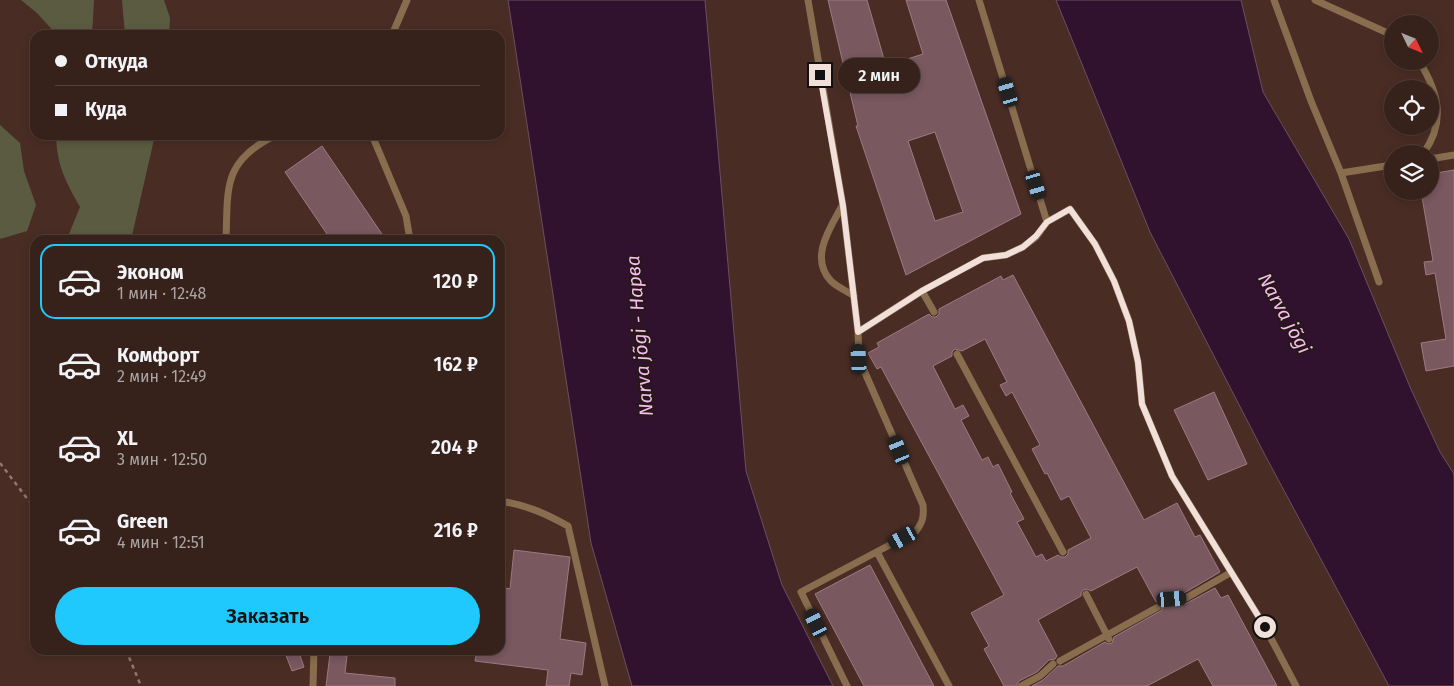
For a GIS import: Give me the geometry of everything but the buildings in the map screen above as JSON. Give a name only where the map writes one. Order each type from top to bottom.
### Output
[{"type":"lane","points":[[394,30],[408,0]]},
{"type":"lane","points":[[808,0],[843,206],[858,332],[859,359],[923,505],[924,515],[916,531],[801,592],[847,686]]},
{"type":"lane","points":[[979,0],[1047,222]]},
{"type":"lane","points":[[1274,0],[1311,101],[1341,173],[1378,282]]},
{"type":"lane","points":[[1315,0],[1384,31]]},
{"type":"lane","points":[[1424,70],[1435,93],[1438,107],[1438,121],[1430,145]]},
{"type":"lane","points":[[226,235],[228,186],[232,176],[239,162],[257,146],[267,140]]},
{"type":"lane","points":[[374,140],[406,216],[409,235]]},
{"type":"lane","points":[[1439,158],[1454,155]]},
{"type":"lane","points":[[1341,173],[1384,166]]},
{"type":"lane","points":[[843,206],[826,234],[821,249],[823,267],[831,280],[854,296]]},
{"type":"lane","points":[[858,332],[922,291],[983,258],[1006,255],[1023,247],[1036,236],[1047,222],[1070,209],[1095,244],[1114,281],[1129,321],[1138,362],[1142,404],[1172,476],[1265,627],[1296,686]]},
{"type":"lane","points":[[922,291],[934,312]]},
{"type":"lane","points":[[956,354],[1063,552]]},
{"type":"lane","points":[[505,502],[538,510],[568,526],[605,686]]},
{"type":"lane","points":[[877,552],[949,686]]},
{"type":"lane","points":[[1172,599],[1186,598],[1230,573]]},
{"type":"lane","points":[[1086,594],[1108,637]]},
{"type":"lane","points":[[1021,686],[1040,676],[1056,663],[1108,637],[1158,607]]},
{"type":"lane","points":[[314,655],[314,686]]},
{"type":"path","points":[[0,463],[30,502]]},
{"type":"path","points":[[128,655],[141,686]]},
{"type":"green space","points":[[21,0],[94,0],[92,30],[52,30],[37,13]]},
{"type":"green space","points":[[122,0],[164,0],[170,18],[169,30],[125,30]]},
{"type":"green space","points":[[0,125],[20,143],[24,171],[36,205],[27,231],[0,239]]},
{"type":"green space","points":[[56,140],[154,140],[132,235],[69,235],[80,207],[63,172]]},
{"type":"water","name":"Narva jõgi - Нарва","points":[[508,0],[705,0],[746,471],[782,585],[833,686],[632,686],[591,543]]},
{"type":"water","name":"Narva jõgi","points":[[1056,0],[1241,0],[1263,92],[1349,239],[1410,387],[1440,452],[1454,474],[1454,686],[1389,686],[1266,457],[1150,232]]},
{"type":"route","points":[[820,75],[843,206],[858,332],[922,291],[983,258],[1006,255],[1023,247],[1036,236],[1047,222],[1070,209],[1095,244],[1114,281],[1129,321],[1138,362],[1142,404],[1172,476],[1265,627]]}]
